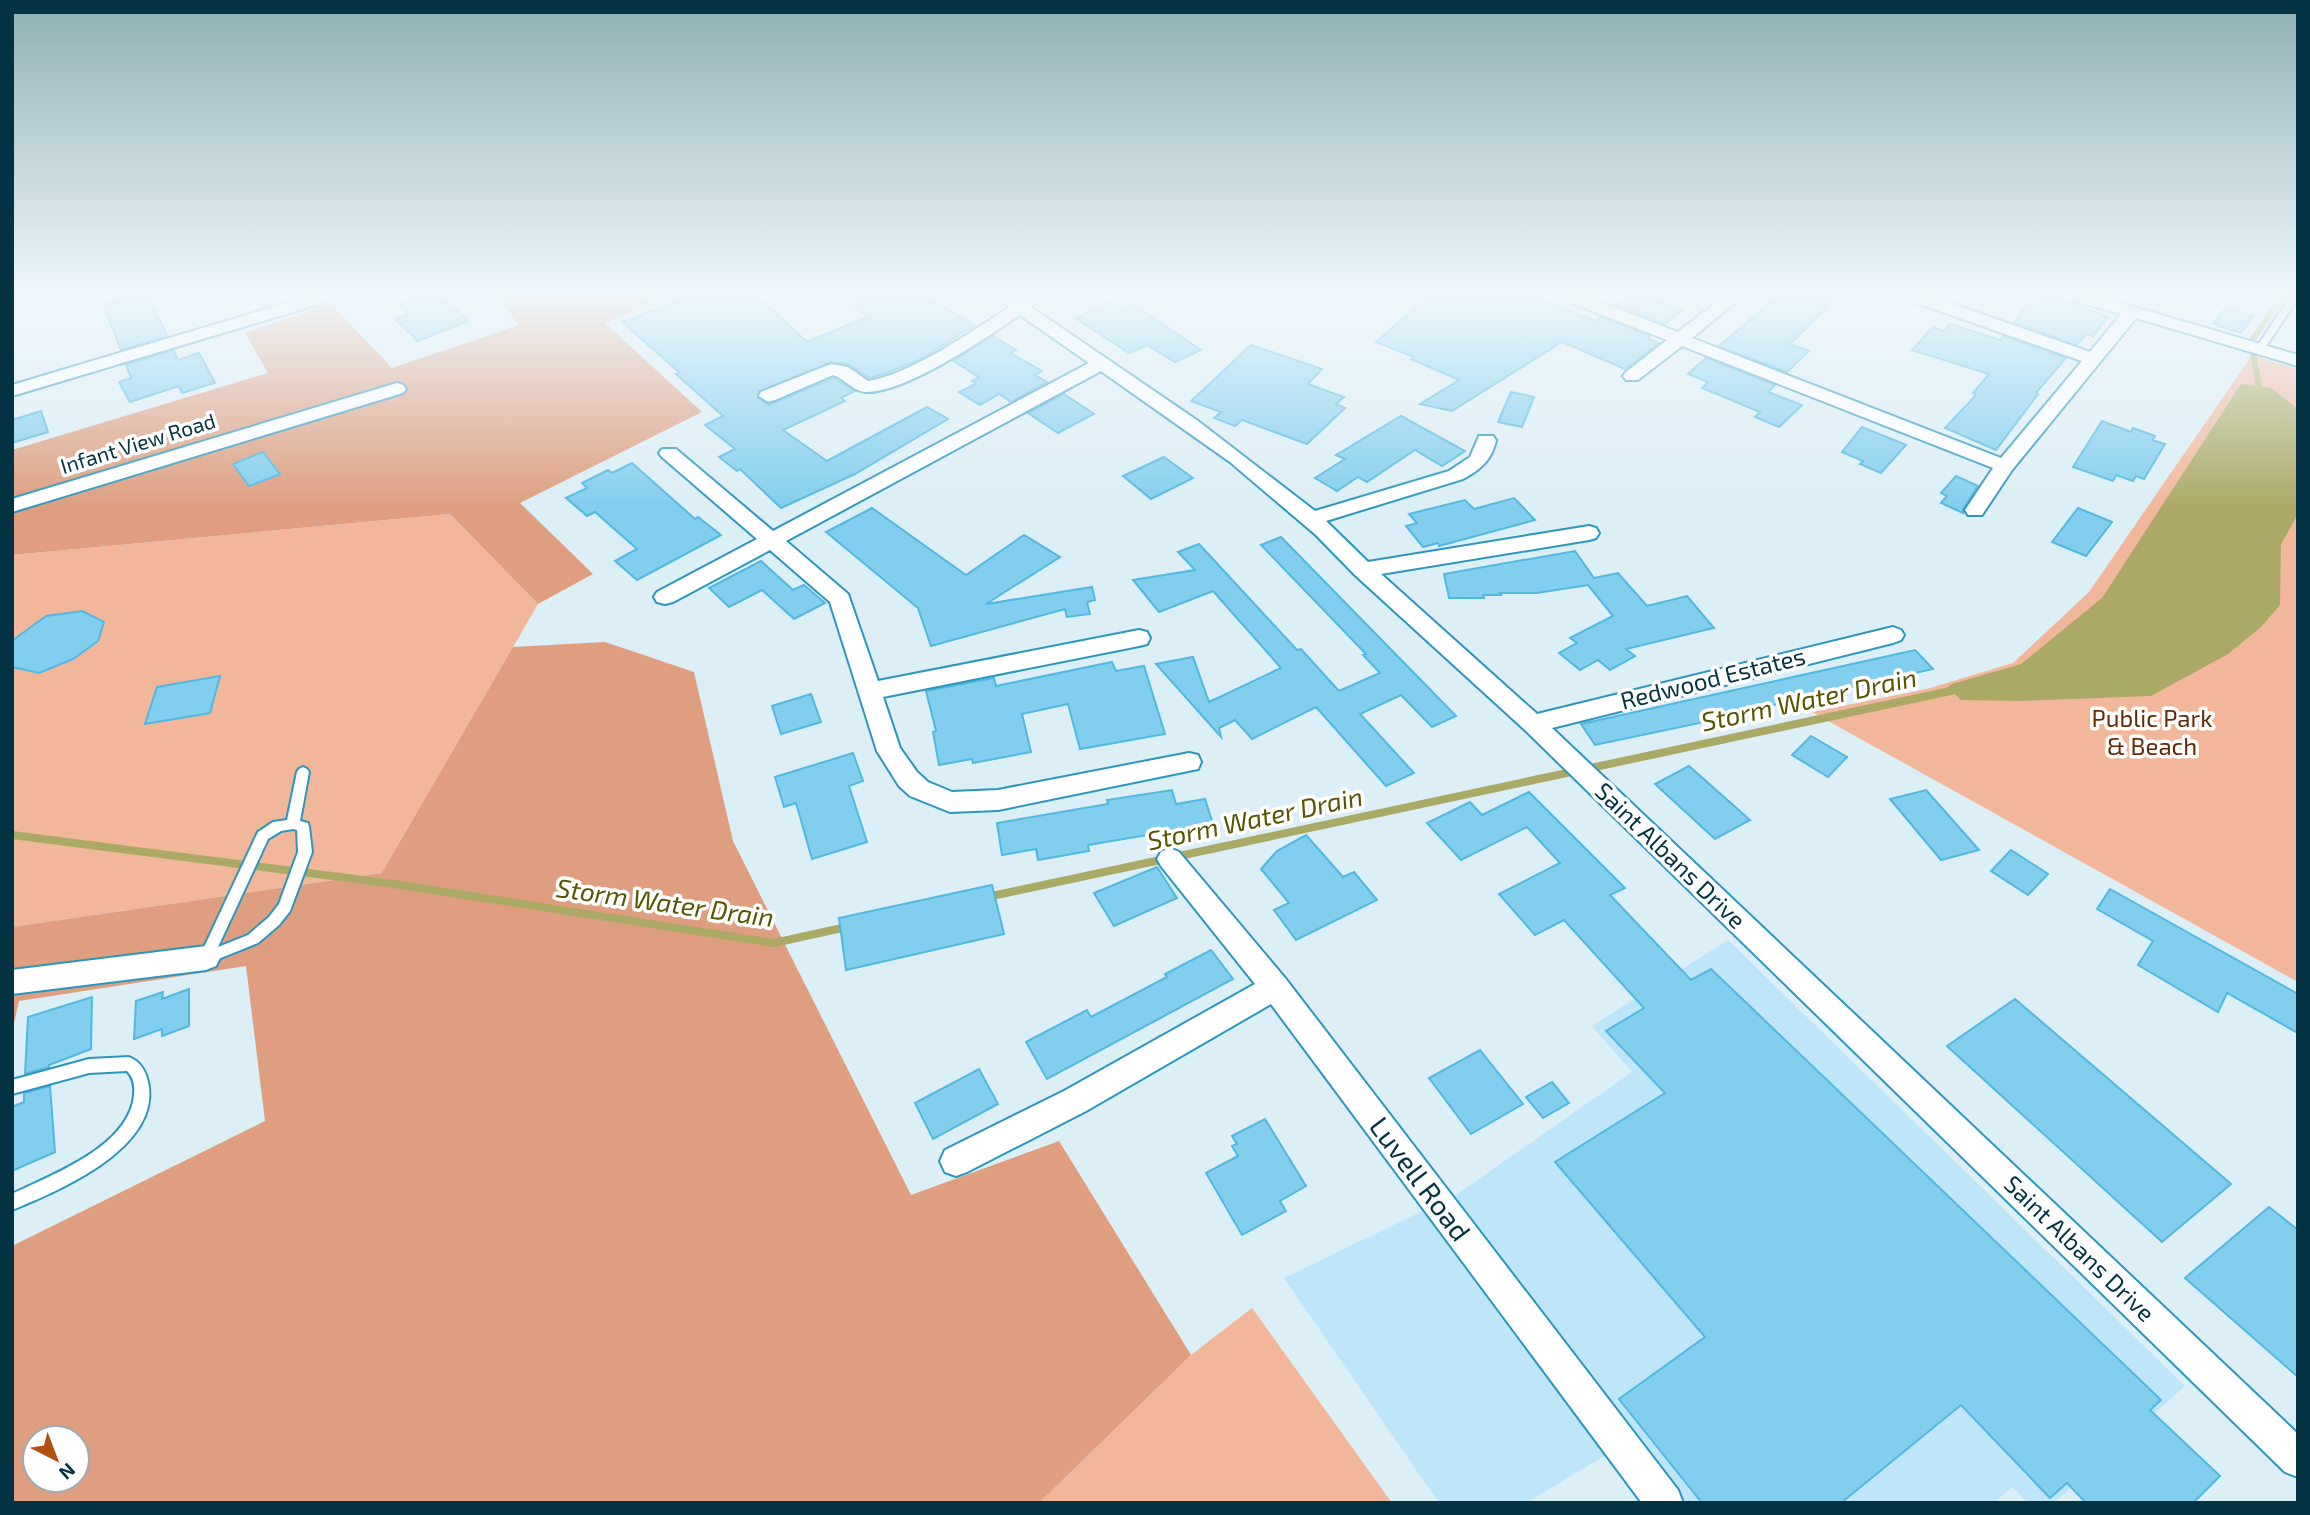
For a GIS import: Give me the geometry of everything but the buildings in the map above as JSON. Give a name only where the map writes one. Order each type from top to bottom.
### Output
[{"type":"street","points":[[12,391],[93,368]]},
{"type":"street","points":[[768,396],[831,369],[842,371],[865,387],[884,384],[915,368]]},
{"type":"street","points":[[665,597],[1094,368]]},
{"type":"street","name":"Saint Albans Drive","points":[[1106,368],[1266,479],[1342,546],[1363,569],[1533,724],[2298,1459]]},
{"type":"street","points":[[1632,376],[1643,368]]},
{"type":"street","points":[[1752,368],[2005,466]]},
{"type":"street","points":[[1975,510],[2005,466],[2086,368]]},
{"type":"street","name":"Infant View Road","points":[[12,506],[397,389]]},
{"type":"street","points":[[1311,519],[1457,475],[1474,466],[1485,454],[1486,440]]},
{"type":"street","points":[[669,453],[840,599],[889,751],[898,766],[919,789],[950,802],[998,800],[1189,762]]},
{"type":"street","points":[[1363,569],[1588,533]]},
{"type":"street","name":"Redwood Estates","points":[[1533,724],[1893,635]]},
{"type":"street","points":[[870,691],[1139,638]]},
{"type":"street","name":"Luvell Road","points":[[1170,859],[1275,987],[1665,1503]]},
{"type":"street","points":[[12,982],[206,958]]},
{"type":"street","points":[[956,1161],[1075,1101],[1275,987]]},
{"type":"lane","points":[[293,824],[303,772]]},
{"type":"lane","points":[[293,824],[303,827],[305,852],[285,907],[274,921],[253,939],[206,958],[263,836],[278,826],[293,824]]},
{"type":"lane","points":[[12,1087],[89,1066],[129,1064],[140,1075],[142,1093],[141,1109],[134,1126],[124,1138],[76,1168],[12,1202]]},
{"type":"shaded area","points":[[265,368],[654,368],[702,412],[520,503],[593,574],[538,604],[450,514],[12,555],[12,450],[268,373]]},
{"type":"shaded area","points":[[2241,384],[2271,388],[2298,409],[2298,514],[2281,544],[2280,605],[2261,627],[2228,654],[2151,696],[2021,701],[1961,700],[1948,687],[2021,664],[2102,598]]},
{"type":"shaded area","points":[[605,642],[694,672],[733,841],[911,1195],[1059,1141],[1191,1355],[1039,1503],[12,1503],[12,1246],[265,1121],[246,966],[19,1001],[12,1032],[12,927],[382,873],[513,647]]},
{"type":"shaded area","points":[[1728,940],[2185,1386],[2054,1503],[2028,1503],[2012,1487],[1994,1503],[1686,1503],[1634,1438],[1526,1503],[1439,1503],[1284,1278],[1456,1195],[1632,1072],[1592,1026]]},
{"type":"green space","name":"Public Park & Beach","points":[[2243,368],[2298,369],[2298,982],[1812,712],[1927,689],[2013,663],[2089,592]]},
{"type":"green space","points":[[450,514],[538,604],[383,873],[12,927],[12,555]]},
{"type":"green space","points":[[1252,1308],[1392,1503],[1039,1503],[1191,1355]]},
{"type":"waterway","name":"Storm Water Drain","points":[[2256,368],[2260,392]]},
{"type":"waterway","name":"Storm Water Drain","points":[[987,897],[1960,689]]},
{"type":"waterway","name":"Storm Water Drain","points":[[12,835],[387,883],[774,943],[851,926]]}]
